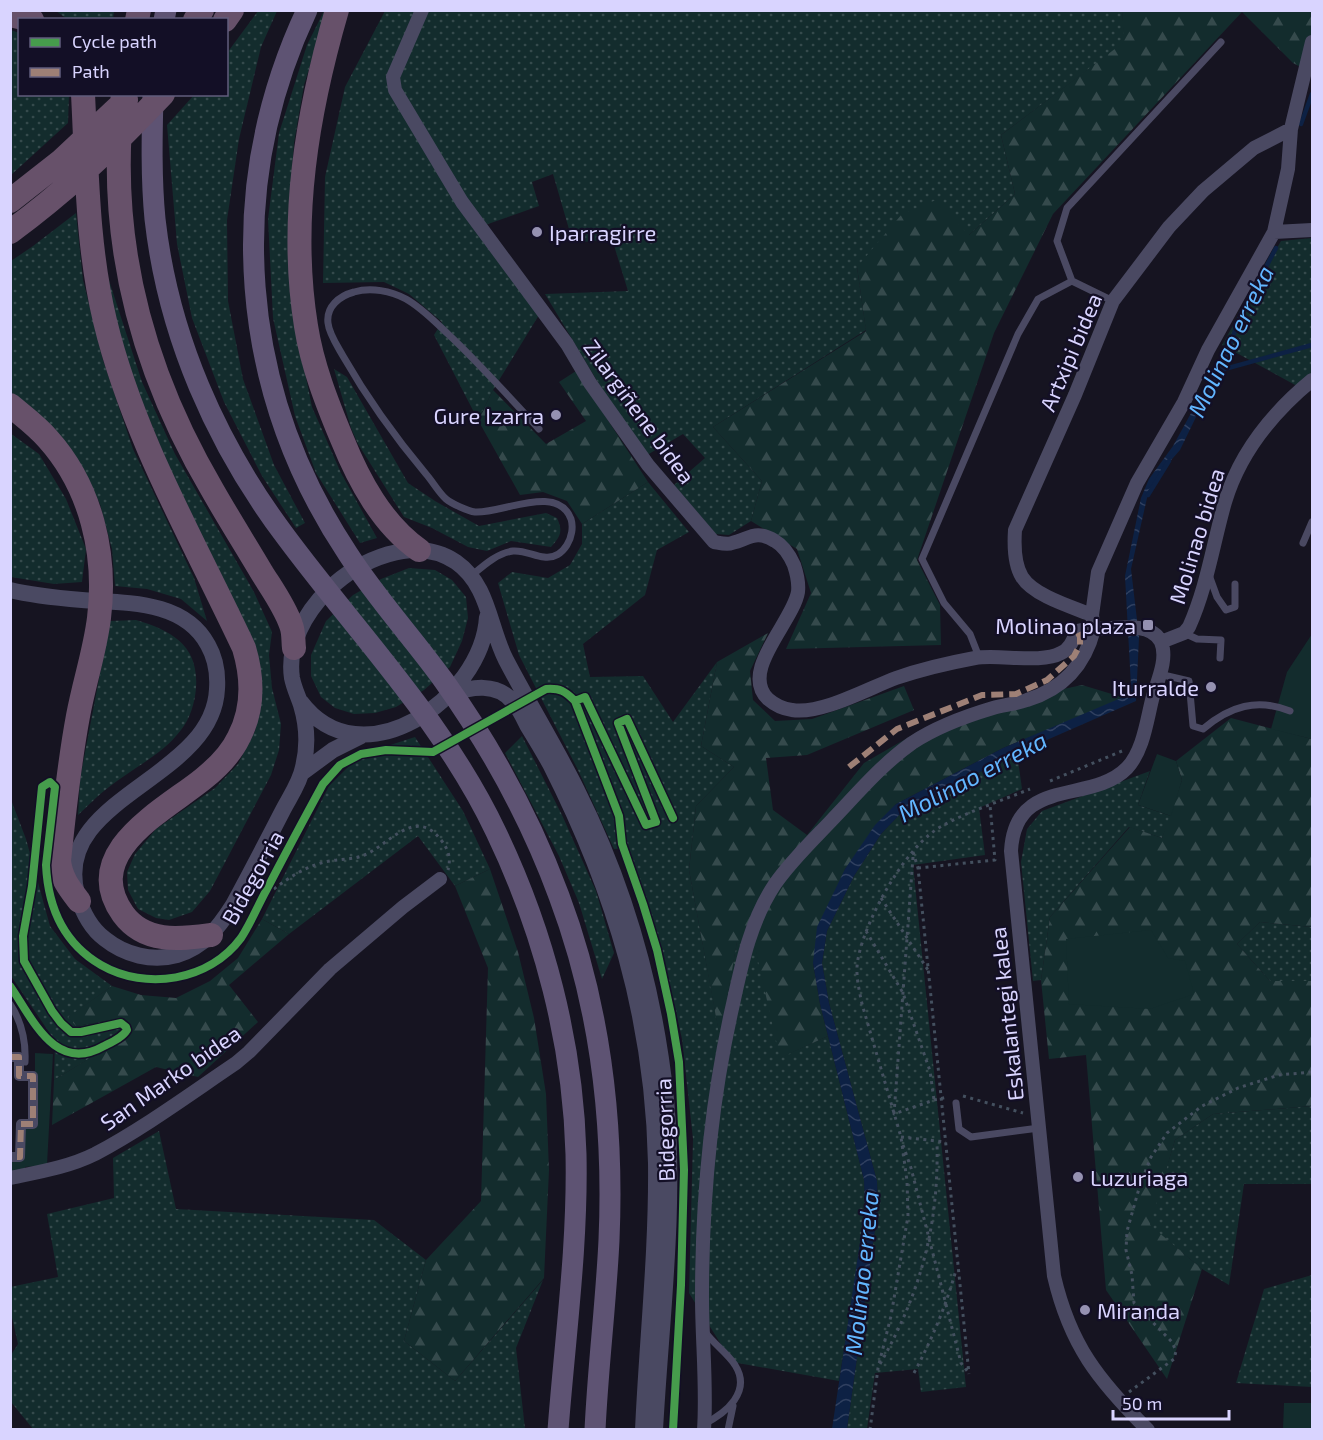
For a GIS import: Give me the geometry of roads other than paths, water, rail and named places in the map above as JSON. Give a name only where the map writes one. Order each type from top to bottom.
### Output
[{"type":"highway","points":[[337,10],[320,73],[306,147],[299,211],[300,279],[306,328],[327,405],[349,457],[389,523],[404,539],[419,550]]},
{"type":"highway","points":[[83,96],[89,228],[108,332],[126,393],[144,440],[244,648],[251,678],[249,709],[232,749],[208,775],[148,819],[132,834],[112,869],[112,890],[126,918],[141,931],[170,939],[212,935]]},
{"type":"highway","points":[[123,96],[118,170],[120,224],[134,304],[145,342],[179,428],[211,489],[291,625],[294,648]]},
{"type":"highway","points":[[10,201],[61,161],[128,96]]},
{"type":"highway","points":[[10,231],[55,197],[105,153],[161,96]]},
{"type":"highway","points":[[10,405],[48,439],[77,481],[92,519],[99,555],[101,600],[78,715],[67,784],[59,861],[65,883],[79,901]]},
{"type":"main road","points":[[307,10],[279,78],[263,143],[254,209],[254,276],[261,342],[277,407],[301,469],[322,512],[362,575],[445,682],[492,757],[524,814],[559,897],[587,988],[602,1067],[610,1196],[608,1258],[595,1430]]},
{"type":"main road","points":[[153,96],[152,147],[155,215],[160,252],[177,325],[209,412],[240,470],[286,539],[409,693],[466,777],[495,830],[529,911],[555,996],[569,1071],[576,1152],[572,1267],[558,1430]]},
{"type":"street","name":"Zilargiñene bidea","points":[[422,10],[393,77],[395,90],[462,202],[567,345],[648,465],[714,542],[730,544],[754,534],[775,540],[789,554],[798,574],[798,592],[793,608],[764,659],[760,675],[762,693],[775,705],[794,711],[813,708],[834,703],[934,666],[979,657],[1049,657],[1062,653],[1070,646],[1077,632],[1093,622]]},
{"type":"street","points":[[704,1427],[706,1182],[714,1100],[723,1048],[745,952],[760,911],[791,863],[894,757],[915,741],[957,720],[996,707],[1028,700],[1049,691],[1065,681],[1077,668],[1090,645],[1098,572],[1137,483],[1184,402],[1208,350],[1274,232],[1288,169],[1291,129],[1312,42]]},
{"type":"street","name":"Artxipi bidea","points":[[1161,642],[1150,630],[1093,622],[1036,590],[1022,576],[1014,550],[1016,530],[1076,395],[1113,301],[1169,227],[1203,191],[1254,148],[1291,129]]},
{"type":"street","points":[[1274,232],[1312,230]]},
{"type":"street","name":"Molinao bidea","points":[[1161,642],[1184,633],[1191,623],[1208,573],[1225,502],[1238,468],[1270,420],[1312,380]]},
{"type":"street","points":[[10,590],[51,597],[138,603],[171,613],[190,624],[200,634],[214,659],[218,677],[217,701],[202,733],[190,747],[97,821],[79,851],[75,869],[75,885],[79,901],[90,924],[100,935],[118,948],[138,956],[152,958],[177,955],[200,944],[212,935],[233,905],[303,772],[306,737],[300,701],[291,675],[294,648],[299,631],[316,603],[348,573],[385,555],[419,550],[443,555],[456,562],[471,576],[486,603],[495,637],[604,885],[638,999],[647,1052],[653,1114],[656,1196],[642,1430]]},
{"type":"street","points":[[300,701],[309,714],[321,723],[351,734],[380,732],[406,724],[435,708],[472,667],[487,628],[486,603]]},
{"type":"street","name":"Eskalantegi kalea","points":[[1148,1430],[1101,1380],[1083,1354],[1059,1298],[1054,1276],[1011,851],[1014,830],[1024,813],[1042,800],[1105,781],[1121,773],[1133,760],[1140,744],[1159,674],[1163,651],[1161,642]]},
{"type":"street","points":[[450,694],[467,688],[488,688],[524,706],[578,792],[616,879],[633,932],[659,1050],[666,1101],[669,1163],[668,1221],[655,1430]]},
{"type":"street","points":[[303,772],[333,750],[365,734]]},
{"type":"street","name":"San Marko bidea","points":[[10,1178],[51,1170],[94,1154],[146,1123],[236,1063],[330,969],[403,906],[440,879]]},
{"type":"street","points":[[10,1057],[19,1057],[19,1076],[33,1076],[33,1124],[21,1124],[20,1157],[10,1157]]},
{"type":"street","points":[[1120,1402],[1136,1430]]},
{"type":"lane","points":[[1113,301],[1072,280],[1057,242],[1067,208],[1221,42]]},
{"type":"lane","points":[[979,657],[970,634],[944,603],[922,559],[1018,334],[1038,299],[1072,280]]},
{"type":"lane","points":[[471,576],[498,556],[514,551],[547,558],[559,553],[569,544],[573,531],[567,512],[559,505],[545,502],[529,502],[489,512],[473,512],[447,500],[399,442],[361,387],[336,345],[328,324],[329,309],[338,299],[352,292],[364,290],[391,292],[406,299],[426,313],[462,347],[539,429]]},
{"type":"lane","points":[[1303,543],[1312,522]]},
{"type":"lane","points":[[1208,573],[1217,597],[1226,610],[1235,607],[1234,584]]},
{"type":"lane","points":[[1184,633],[1197,639],[1221,640],[1220,658]]},
{"type":"lane","points":[[1159,674],[1189,681],[1193,726],[1203,729],[1220,715],[1243,706],[1274,705],[1290,711]]},
{"type":"lane","points":[[10,1004],[20,1023],[26,1045],[25,1062]]},
{"type":"lane","points":[[956,1103],[959,1129],[971,1137],[1039,1128]]},
{"type":"lane","points":[[703,1329],[735,1365],[741,1382],[728,1430]]},
{"type":"lane","points":[[704,1427],[733,1405]]},
{"type":"water","points":[[1207,384],[1212,384],[1180,450],[1158,475],[1147,498],[1131,569],[1139,637],[1136,701],[1017,753],[901,813],[881,834],[854,876],[827,931],[822,963],[829,1003],[877,1181],[878,1208],[847,1429],[832,1429],[865,1209],[864,1180],[820,1004],[813,963],[817,927],[845,869],[875,825],[896,804],[1003,748],[1128,695],[1131,686],[1125,576],[1141,498],[1149,479],[1173,446]]},
{"type":"waterway","name":"Molinao erreka","points":[[1301,124],[1312,94]]},
{"type":"waterway","name":"Molinao erreka","points":[[1201,405],[1221,370],[1241,314],[1276,248]]},
{"type":"waterway","points":[[1221,370],[1312,345]]},
{"type":"waterway","name":"Molinao erreka","points":[[1148,495],[1169,461]]},
{"type":"place","name":"Iparragirre","points":[[537,232]]},
{"type":"place","name":"Gure Izarra","points":[[556,415]]},
{"type":"place","name":"Molinao plaza","points":[[1148,625]]},
{"type":"place","name":"Iturralde","points":[[1211,687]]},
{"type":"place","name":"Luzuriaga","points":[[1078,1177]]},
{"type":"place","name":"Miranda","points":[[1085,1310]]}]
